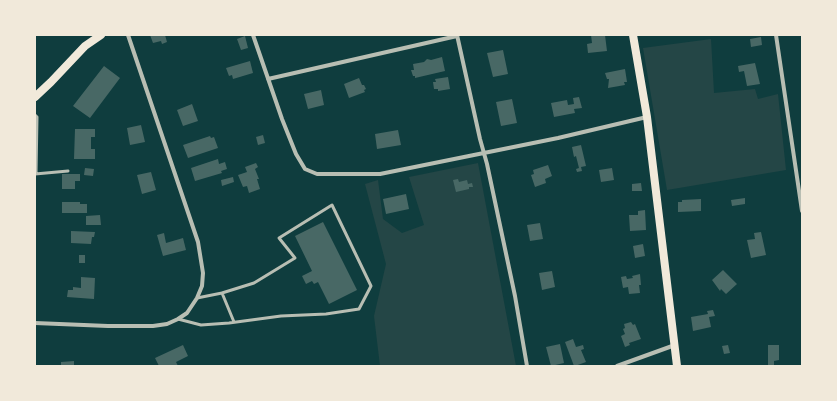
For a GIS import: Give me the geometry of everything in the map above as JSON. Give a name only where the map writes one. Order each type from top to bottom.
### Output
[{"type":"main road","points":[[35,97],[85,46],[102,35]]},
{"type":"main road","points":[[634,35],[647,117],[677,366]]},
{"type":"street","points":[[35,323],[108,326],[153,326],[167,324],[178,319],[187,312],[197,298],[202,286],[203,273],[198,242],[128,35]]},
{"type":"street","points":[[253,35],[282,119],[296,154],[305,170],[317,174],[380,174],[647,117]]},
{"type":"street","points":[[776,35],[802,211]]},
{"type":"street","points":[[268,79],[457,36],[515,296],[527,366]]},
{"type":"street","points":[[616,366],[675,345]]},
{"type":"lane","points":[[35,115],[37,117],[36,173],[68,171]]},
{"type":"lane","points":[[178,319],[201,324],[234,322],[281,316],[326,314],[359,309],[371,286],[332,205],[279,238],[295,258],[254,283],[222,293],[197,298]]},
{"type":"lane","points":[[222,293],[234,322]]},
{"type":"shaded area","points":[[711,39],[714,93],[755,89],[758,99],[778,94],[786,170],[667,190],[643,48]]},
{"type":"shaded area","points":[[478,163],[516,366],[380,366],[374,316],[386,264],[365,184],[378,180],[383,219],[402,233],[424,225],[409,177]]},
{"type":"building","points":[[150,35],[165,35],[167,42],[162,44],[161,41],[153,43]]},
{"type":"building","points":[[591,35],[605,35],[607,51],[588,53],[587,44],[592,43]]},
{"type":"building","points":[[245,36],[248,48],[241,50],[237,39]]},
{"type":"building","points":[[761,37],[762,45],[751,47],[750,39]]},
{"type":"building","points":[[503,50],[508,74],[493,77],[487,53]]},
{"type":"building","points":[[442,57],[445,71],[415,78],[415,76],[413,76],[411,70],[414,70],[413,64],[424,62],[427,59],[431,60]]},
{"type":"building","points":[[250,61],[253,73],[233,79],[232,75],[229,76],[226,68]]},
{"type":"building","points":[[755,63],[760,84],[747,86],[744,71],[739,72],[738,66]]},
{"type":"building","points":[[104,66],[120,78],[90,118],[73,106]]},
{"type":"building","points":[[625,69],[627,82],[624,82],[625,85],[608,88],[609,79],[607,79],[605,73]]},
{"type":"building","points":[[448,77],[450,89],[438,91],[438,89],[434,89],[433,82],[436,82],[435,79]]},
{"type":"building","points":[[359,78],[362,85],[364,85],[366,89],[364,90],[365,92],[349,98],[344,84]]},
{"type":"building","points":[[321,90],[324,105],[308,109],[304,94]]},
{"type":"building","points":[[579,97],[582,108],[574,109],[575,113],[554,117],[551,103],[567,100],[568,105],[574,104],[573,98]]},
{"type":"building","points":[[512,99],[517,123],[501,126],[496,102]]},
{"type":"building","points":[[192,104],[198,121],[183,126],[177,110]]},
{"type":"building","points":[[141,125],[145,142],[130,145],[127,128]]},
{"type":"building","points":[[75,129],[95,129],[95,137],[91,137],[91,149],[95,149],[95,159],[74,159]]},
{"type":"building","points":[[398,130],[401,145],[377,149],[375,134]]},
{"type":"building","points":[[263,135],[265,143],[258,145],[256,137]]},
{"type":"building","points":[[210,136],[211,138],[214,137],[218,148],[188,158],[183,145]]},
{"type":"building","points":[[581,145],[586,166],[581,167],[582,171],[577,172],[576,169],[579,168],[576,156],[574,157],[572,147]]},
{"type":"building","points":[[218,159],[219,164],[225,162],[227,169],[221,171],[222,173],[195,181],[191,168]]},
{"type":"building","points":[[256,163],[258,167],[255,169],[259,179],[257,179],[260,189],[249,193],[247,186],[243,187],[238,175],[247,172],[245,167]]},
{"type":"building","points":[[548,165],[552,176],[545,179],[546,183],[535,187],[531,175],[534,174],[533,170]]},
{"type":"building","points":[[85,168],[94,169],[93,176],[84,175]]},
{"type":"building","points":[[612,168],[614,180],[601,182],[599,170]]},
{"type":"building","points":[[151,172],[156,190],[142,194],[137,175]]},
{"type":"building","points":[[62,174],[80,174],[80,181],[75,181],[75,189],[62,189]]},
{"type":"building","points":[[233,177],[234,182],[222,186],[221,180]]},
{"type":"building","points":[[458,179],[459,182],[467,180],[468,184],[472,183],[473,187],[456,192],[453,180]]},
{"type":"building","points":[[641,183],[642,191],[632,191],[632,184]]},
{"type":"building","points":[[406,194],[409,209],[386,214],[383,199]]},
{"type":"building","points":[[745,198],[745,204],[732,206],[731,200]]},
{"type":"building","points":[[701,199],[701,211],[678,212],[678,202],[682,202],[682,200]]},
{"type":"building","points":[[62,202],[80,202],[80,204],[87,204],[87,213],[62,213]]},
{"type":"building","points":[[645,210],[646,230],[630,231],[629,215],[638,215],[638,211]]},
{"type":"building","points":[[100,215],[101,225],[86,225],[86,216]]},
{"type":"building","points":[[323,222],[357,290],[329,304],[318,282],[314,284],[312,281],[306,284],[302,276],[312,271],[295,236]]},
{"type":"building","points":[[540,223],[543,239],[530,241],[527,225]]},
{"type":"building","points":[[71,231],[95,232],[94,237],[92,237],[91,244],[71,243]]},
{"type":"building","points":[[761,232],[766,255],[751,258],[747,240],[755,239],[754,233]]},
{"type":"building","points":[[164,233],[166,243],[183,238],[186,250],[163,256],[157,235]]},
{"type":"building","points":[[643,244],[645,256],[635,258],[633,246]]},
{"type":"building","points":[[79,255],[85,255],[85,263],[79,263]]},
{"type":"building","points":[[723,270],[737,284],[726,294],[721,289],[720,291],[712,280]]},
{"type":"building","points":[[552,271],[555,287],[542,290],[539,273]]},
{"type":"building","points":[[640,274],[640,293],[629,294],[628,287],[623,288],[621,277],[626,276],[627,279],[633,278],[632,276]]},
{"type":"building","points":[[81,277],[95,278],[94,299],[67,297],[68,290],[73,290],[73,287],[81,288]]},
{"type":"building","points":[[713,310],[715,316],[709,317],[711,327],[693,331],[691,317],[708,314],[707,311]]},
{"type":"building","points":[[631,322],[633,325],[635,324],[641,339],[629,343],[630,345],[625,347],[621,336],[625,334],[623,329],[625,328],[624,324]]},
{"type":"building","points":[[573,339],[576,347],[583,345],[584,349],[581,350],[586,362],[575,366],[565,342]]},
{"type":"building","points":[[560,344],[564,363],[551,366],[546,347]]},
{"type":"building","points":[[183,345],[188,356],[176,362],[178,366],[159,366],[155,358]]},
{"type":"building","points":[[728,345],[730,353],[724,354],[722,346]]},
{"type":"building","points":[[768,345],[779,345],[779,360],[774,361],[774,366],[768,366]]},
{"type":"building","points":[[74,361],[74,366],[61,366],[61,362]]}]
